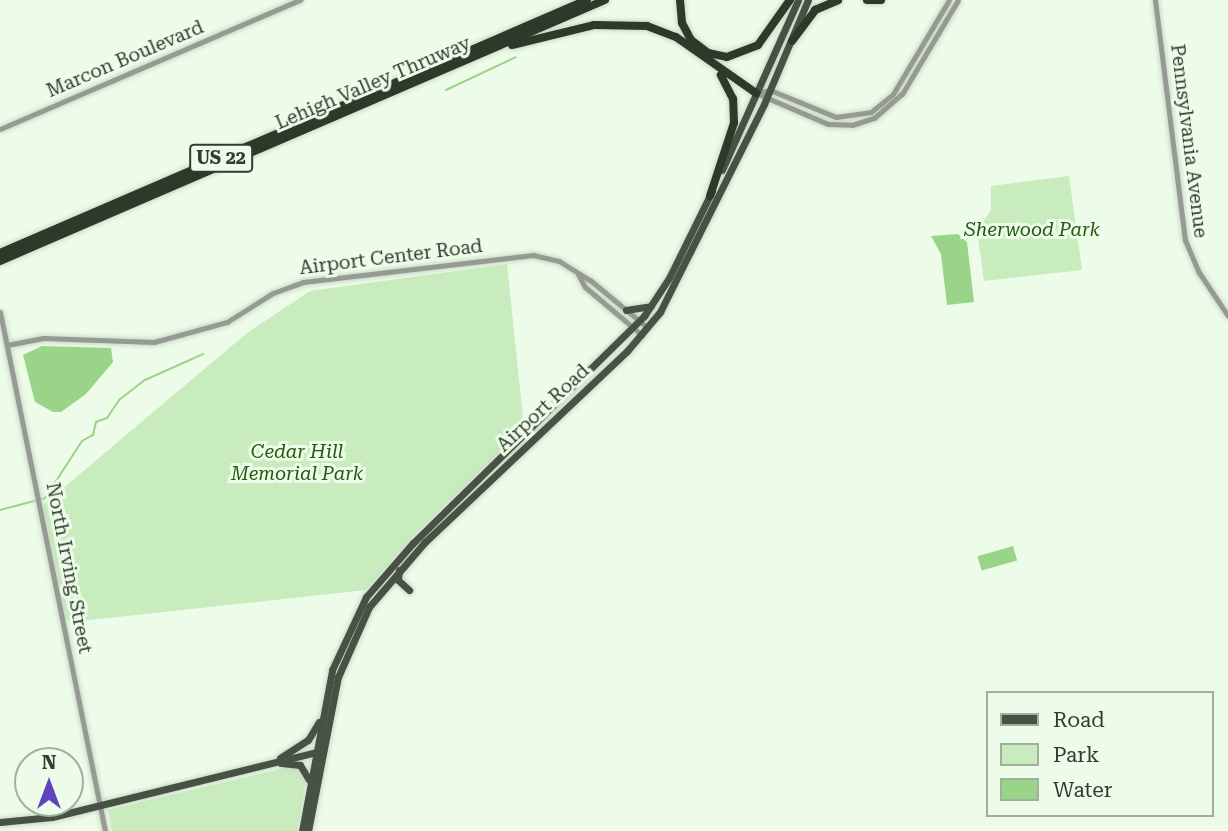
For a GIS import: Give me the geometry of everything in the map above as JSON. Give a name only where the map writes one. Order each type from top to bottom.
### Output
[{"type":"highway","name":"Lehigh Valley Thruway","points":[[0,253],[587,0]]},
{"type":"highway","name":"Lehigh Valley Thruway","points":[[0,261],[605,0]]},
{"type":"highway","points":[[680,0],[682,23],[694,43],[711,54],[730,57],[758,45],[790,0]]},
{"type":"highway","points":[[792,41],[815,10],[838,0]]},
{"type":"highway","points":[[867,0],[881,0]]},
{"type":"highway","points":[[475,56],[565,30],[625,23],[667,32],[756,93]]},
{"type":"highway","points":[[710,196],[734,118],[730,90],[713,64]]},
{"type":"main road","name":"Airport Road","points":[[308,831],[320,751],[322,716],[339,650],[366,597],[385,571],[636,325],[652,306],[710,196],[798,0]]},
{"type":"main road","name":"Airport Road","points":[[302,831],[310,785],[336,687],[353,639],[369,607],[399,570],[645,332],[678,284],[768,94],[807,0]]},
{"type":"main road","points":[[626,310],[652,306]]},
{"type":"main road","points":[[399,570],[398,580],[409,590]]},
{"type":"main road","points":[[270,763],[308,740],[322,716]]},
{"type":"main road","points":[[0,822],[52,817],[320,751]]},
{"type":"main road","points":[[270,763],[300,765],[310,785]]},
{"type":"street","name":"Marcon Boulevard","points":[[0,129],[300,0]]},
{"type":"street","points":[[756,93],[768,94],[836,117],[877,110],[892,94],[948,0]]},
{"type":"street","points":[[768,94],[828,124],[852,125],[874,118],[902,94],[958,0]]},
{"type":"street","name":"Pennsylvania Avenue","points":[[1155,0],[1185,240],[1195,265],[1228,316]]},
{"type":"street","name":"Airport Center Road","points":[[7,345],[43,338],[167,340],[227,322],[286,287],[380,272],[533,255],[551,258],[578,274],[626,310],[636,325]]},
{"type":"street","name":"Airport Center Road","points":[[578,274],[585,287],[645,332]]},
{"type":"street","name":"North Irving Street","points":[[0,312],[106,831]]},
{"type":"green space","name":"Sherwood Park","points":[[1069,176],[1082,270],[984,281],[977,230],[991,210],[991,186]]},
{"type":"green space","name":"Cedar Hill Memorial Park","points":[[507,264],[523,418],[527,426],[415,534],[366,590],[71,622],[65,619],[43,505],[247,333],[310,291]]},
{"type":"green space","points":[[293,766],[306,780],[297,831],[112,831],[108,810]]},
{"type":"water","points":[[958,234],[967,242],[974,302],[947,305],[941,254],[931,236]]},
{"type":"water","points":[[42,346],[111,348],[113,362],[86,394],[61,412],[53,412],[35,402],[23,355]]},
{"type":"water","points":[[1013,546],[1017,560],[982,571],[977,556]]},
{"type":"waterway","points":[[446,90],[516,57]]},
{"type":"waterway","points":[[0,510],[45,498],[82,441],[93,435],[96,422],[107,418],[119,400],[145,380],[203,354]]}]
